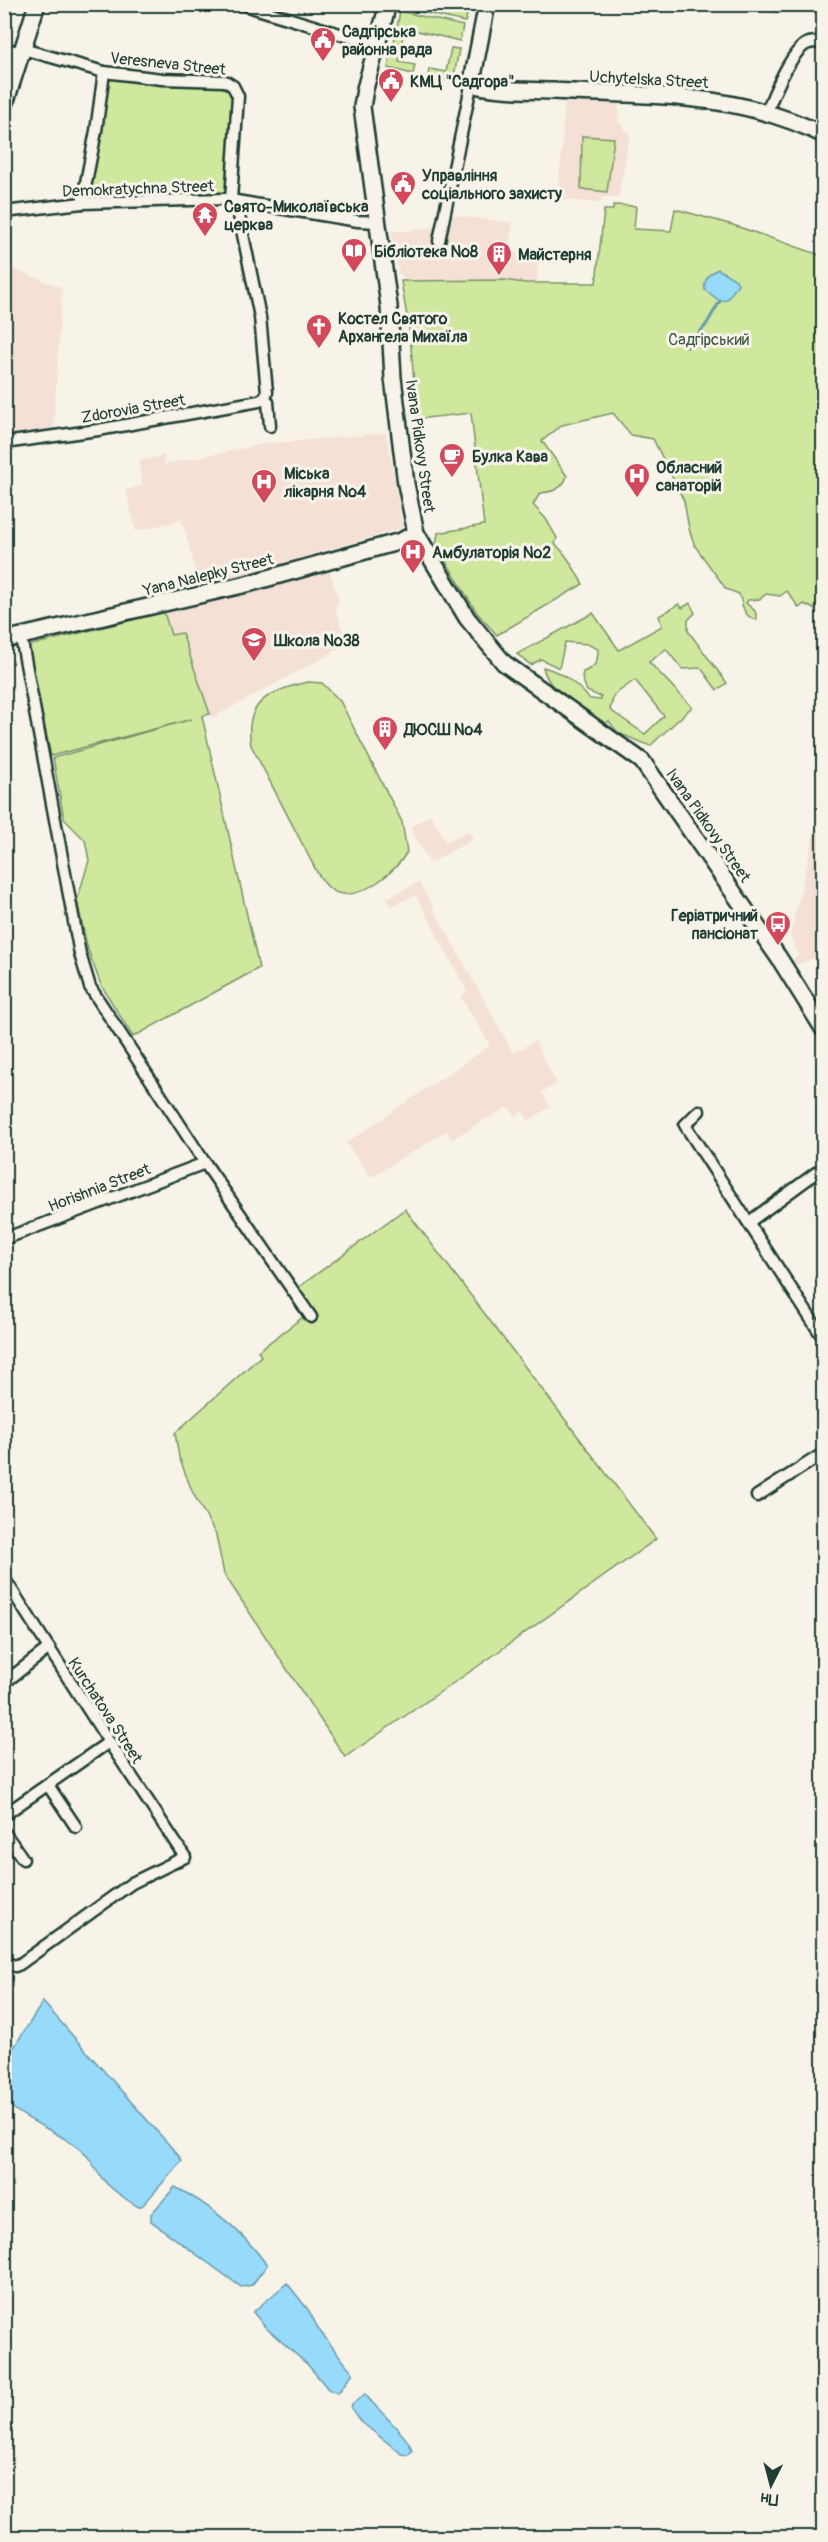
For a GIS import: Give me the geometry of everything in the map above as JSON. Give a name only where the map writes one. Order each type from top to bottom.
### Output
[{"type":"street","points":[[4,107],[38,4]]},
{"type":"street","points":[[241,4],[376,45]]},
{"type":"street","name":"Ivana Pidkovy Street","points":[[388,4],[362,107],[379,222],[406,484],[416,533],[467,618],[504,663],[642,761],[774,951],[824,1030]]},
{"type":"street","points":[[439,241],[487,4]]},
{"type":"street","points":[[767,111],[801,47],[811,42],[824,42]]},
{"type":"street","name":"Veresneva Street","points":[[4,48],[104,72],[162,79],[225,81],[233,86],[238,96],[234,200]]},
{"type":"street","points":[[82,203],[96,131],[104,72]]},
{"type":"street","name":"Uchytelska Street","points":[[473,76],[476,84],[484,87],[670,96],[734,103],[767,111],[824,135]]},
{"type":"street","points":[[234,200],[260,317],[267,392],[265,398],[270,426]]},
{"type":"street","name":"Demokratychna Street","points":[[4,212],[82,203],[234,200],[358,222],[379,222]]},
{"type":"street","name":"Zdorovia Street","points":[[4,443],[98,430],[260,401],[265,398]]},
{"type":"street","name":"Yana Nalepky Street","points":[[4,640],[247,584],[401,541],[416,533]]},
{"type":"street","points":[[21,637],[80,954],[90,987],[205,1162],[311,1317]]},
{"type":"street","points":[[699,1111],[685,1125],[824,1339]]},
{"type":"street","name":"Horishnia Street","points":[[4,1239],[205,1162]]},
{"type":"street","points":[[749,1222],[824,1167]]},
{"type":"street","points":[[757,1496],[824,1453]]},
{"type":"street","name":"Kurchatova Street","points":[[4,1578],[185,1857],[132,1882],[20,1964],[15,1966],[4,1962]]},
{"type":"street","points":[[4,1683],[49,1648]]},
{"type":"street","points":[[4,1815],[109,1742]]},
{"type":"street","points":[[48,1785],[76,1827]]},
{"type":"street","points":[[4,1832],[22,1859]]},
{"type":"shaded area","points":[[565,99],[619,102],[618,122],[630,134],[618,198],[602,197],[600,203],[558,199]]},
{"type":"shaded area","points":[[437,213],[513,223],[507,253],[537,254],[538,283],[504,280],[405,282],[405,278],[399,273],[391,231],[435,227]]},
{"type":"shaded area","points":[[4,265],[62,288],[53,430],[5,436]]},
{"type":"shaded area","name":"Міська лікарня №4","points":[[386,433],[403,528],[200,587],[182,520],[136,531],[126,490],[143,485],[138,461],[163,456],[165,464],[264,444]]},
{"type":"shaded area","name":"Школа №38","points":[[329,570],[339,601],[335,609],[348,644],[212,718],[182,633],[171,635],[165,612]]},
{"type":"shaded area","points":[[431,815],[446,842],[468,831],[473,839],[430,863],[410,827]]},
{"type":"shaded area","points":[[823,824],[823,954],[794,966],[791,961],[799,955],[790,936],[815,830]]},
{"type":"shaded area","points":[[419,882],[513,1053],[535,1041],[557,1084],[542,1092],[550,1107],[528,1121],[523,1111],[516,1116],[508,1107],[452,1139],[447,1131],[371,1177],[346,1143],[488,1047],[489,1043],[461,997],[467,991],[416,895],[391,906],[387,898]]},
{"type":"green space","points":[[466,4],[469,8],[465,22],[404,8],[405,5]]},
{"type":"green space","points":[[400,11],[463,26],[460,41],[405,28],[401,44],[394,42]]},
{"type":"green space","points":[[451,48],[459,49],[453,82],[428,77],[429,69],[446,72]]},
{"type":"green space","points":[[391,50],[401,52],[399,62],[415,65],[413,74],[388,68]]},
{"type":"green space","points":[[104,72],[242,90],[237,197],[144,195],[80,200]]},
{"type":"green space","points":[[582,136],[614,138],[607,192],[581,189]]},
{"type":"green space","name":"Садгірський","points":[[613,205],[636,206],[634,229],[671,231],[675,209],[733,225],[823,256],[823,601],[814,609],[804,604],[799,608],[787,591],[780,596],[766,594],[760,599],[748,600],[746,603],[755,611],[757,620],[752,619],[744,610],[739,594],[726,589],[695,546],[684,501],[653,439],[631,435],[613,413],[562,425],[542,441],[567,476],[557,489],[540,493],[533,505],[546,519],[557,538],[555,544],[567,558],[583,584],[497,635],[477,613],[436,545],[438,533],[484,525],[471,413],[417,419],[410,335],[401,281],[504,280],[525,283],[596,283],[604,210],[613,210]]},
{"type":"green space","points":[[690,603],[695,613],[688,620],[688,631],[727,683],[717,690],[701,668],[682,669],[666,649],[649,662],[692,707],[650,746],[618,733],[609,721],[605,724],[577,708],[559,694],[546,677],[543,667],[569,679],[590,699],[601,700],[601,697],[587,691],[582,678],[583,672],[595,664],[598,649],[587,644],[565,642],[559,668],[541,659],[531,665],[517,654],[593,613],[619,650],[662,626],[659,616],[679,604],[682,608]],"holes":[[[635,680],[664,716],[645,734],[610,710],[614,695]]]},
{"type":"green space","points":[[164,612],[171,635],[182,633],[210,714],[202,716],[259,968],[133,1037],[101,985],[88,950],[77,901],[89,860],[85,840],[64,819],[53,758],[192,719],[51,756],[28,646]]},
{"type":"green space","points":[[308,682],[322,683],[340,701],[402,822],[407,852],[402,860],[387,875],[357,892],[347,894],[335,892],[322,880],[251,745],[251,718],[263,700],[282,689]]},
{"type":"green space","points":[[405,1209],[656,1539],[484,1662],[345,1757],[224,1574],[216,1535],[192,1491],[179,1457],[175,1433],[261,1356],[258,1351],[311,1311],[295,1290]]},
{"type":"water","points":[[718,269],[736,280],[738,284],[727,300],[720,301],[705,290],[707,278]]},
{"type":"water","points":[[43,2002],[182,2161],[139,2207],[109,2186],[77,2147],[24,2116],[5,2101],[5,2061]]},
{"type":"water","points":[[175,2187],[226,2221],[258,2253],[267,2265],[252,2285],[241,2287],[151,2221],[151,2214]]},
{"type":"water","points":[[287,2283],[309,2311],[319,2330],[353,2373],[338,2393],[329,2390],[308,2365],[265,2327],[253,2312]]},
{"type":"water","points":[[365,2394],[410,2445],[412,2451],[408,2455],[402,2454],[360,2421],[351,2408],[352,2404]]},
{"type":"waterway","points":[[721,4],[780,12],[796,4]]},
{"type":"waterway","points":[[687,347],[706,325],[720,301]]},
{"type":"place","name":"Садгірська районна рада","points":[[323,63]]},
{"type":"place","name":"КМЦ \"Садгора\"","points":[[391,104]]},
{"type":"place","name":"Управління соціального захисту","points":[[403,207]]},
{"type":"place","name":"Свято-Миколаївська церква","points":[[205,238]]},
{"type":"place","name":"Бібліотека №8","points":[[354,274]]},
{"type":"place","name":"Майстерня","points":[[499,277]]},
{"type":"place","name":"Костел Святого Архангела Михаїла","points":[[319,350]]},
{"type":"place","name":"Булка Кава","points":[[452,479]]},
{"type":"place","name":"Обласний санаторій","points":[[637,499]]},
{"type":"place","name":"Міська лікарня №4","points":[[264,505]]},
{"type":"place","name":"Амбулаторія №2","points":[[413,575]]},
{"type":"place","name":"Школа №38","points":[[254,663]]},
{"type":"place","name":"ДЮСШ №4","points":[[385,752]]},
{"type":"place","name":"Геріатричний пансіонат","points":[[778,947]]}]
